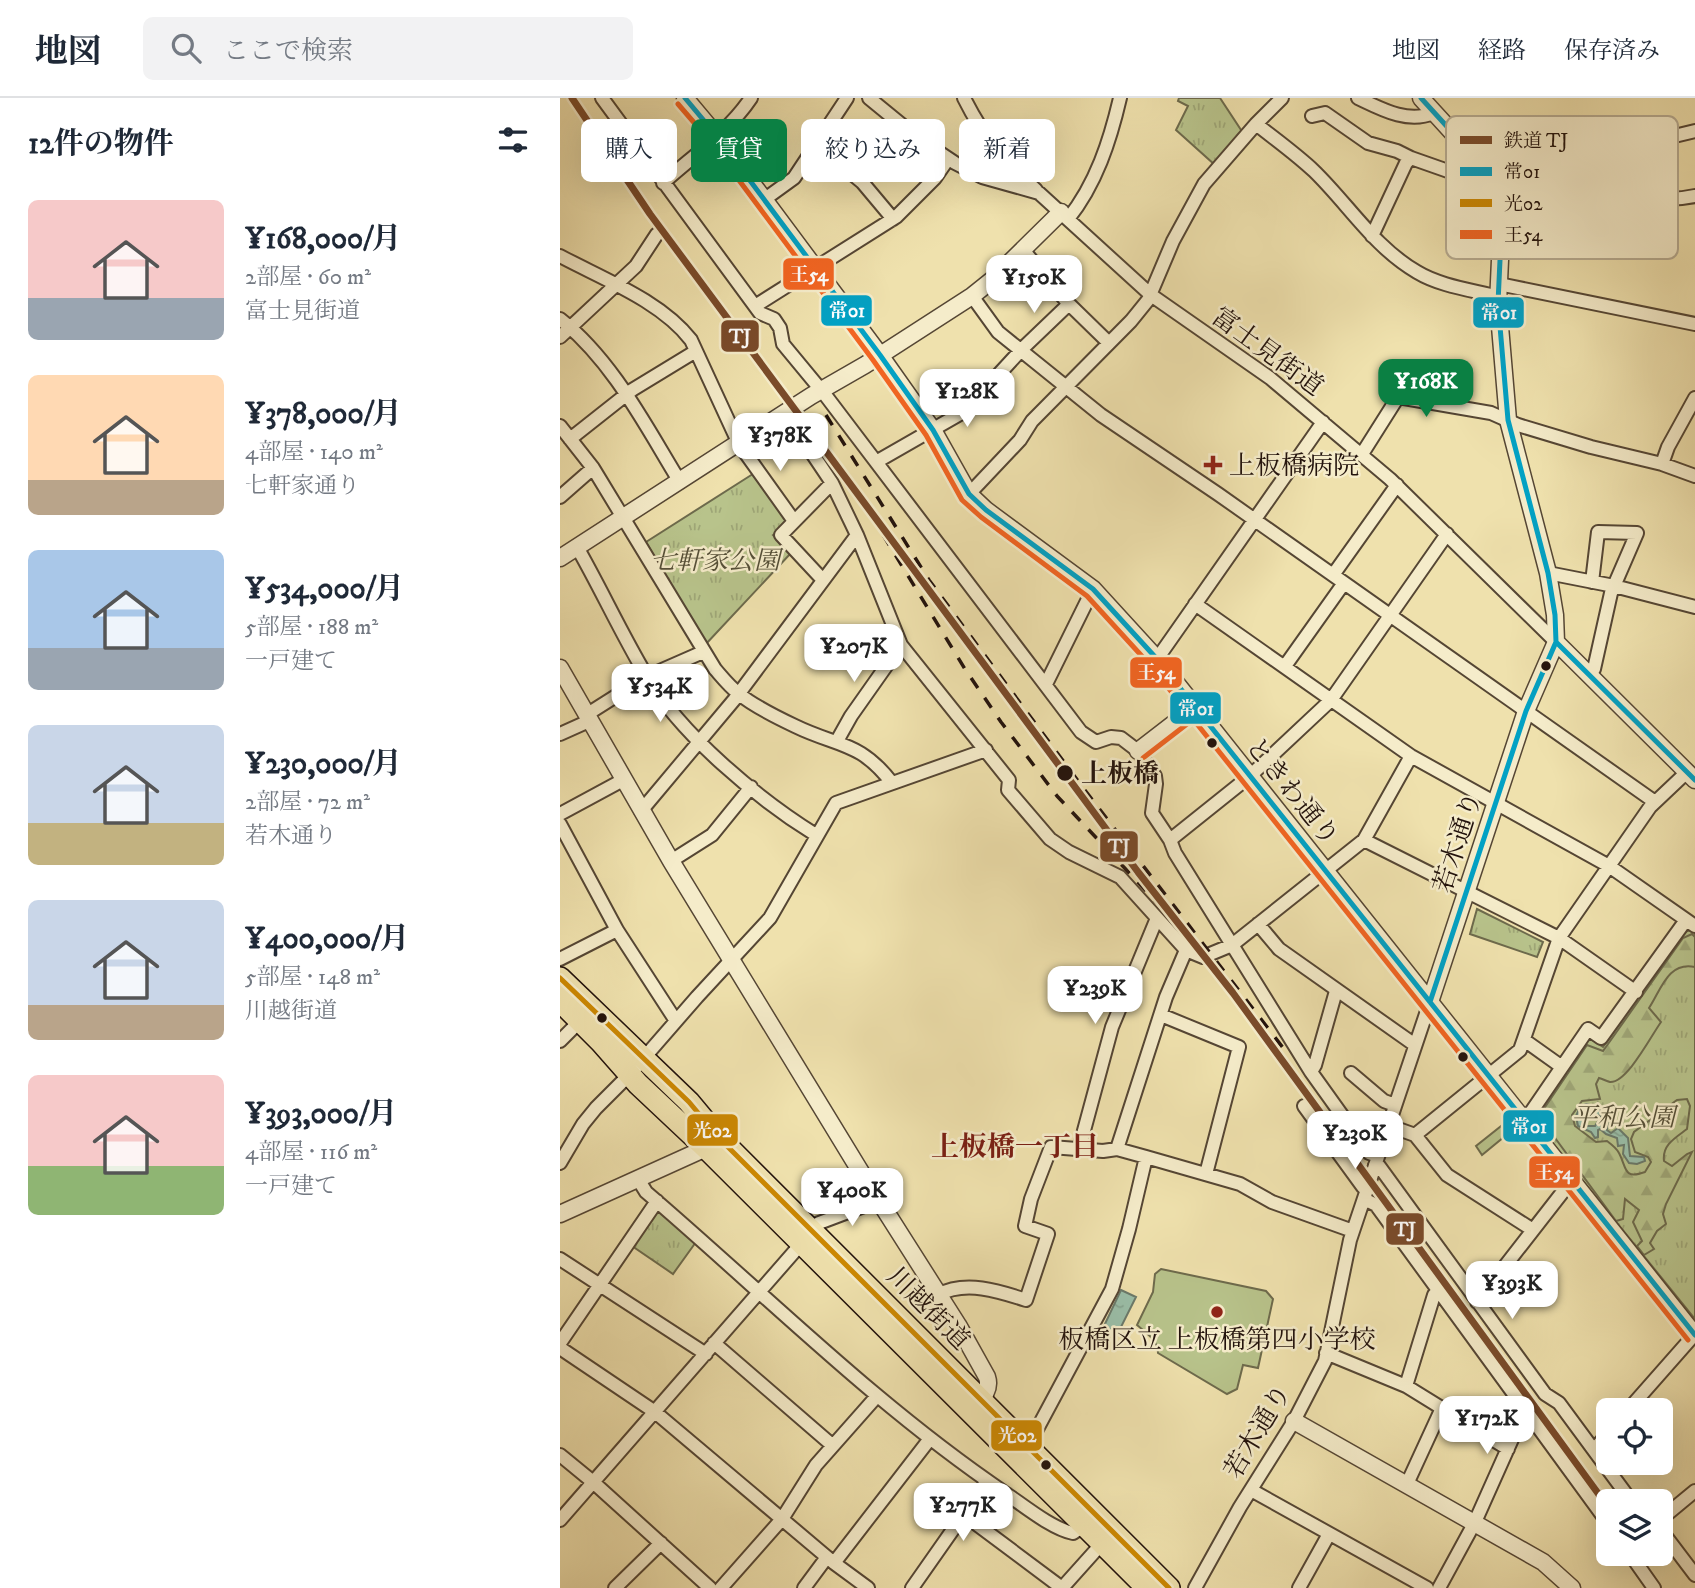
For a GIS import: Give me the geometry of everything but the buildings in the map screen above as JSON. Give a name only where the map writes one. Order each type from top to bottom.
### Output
[{"type":"highway","name":"川越街道","points":[[560,978],[637,1067]]},
{"type":"highway","name":"川越街道","points":[[560,1001],[580,1021],[637,1067],[689,1102],[713,1143],[976,1406],[1085,1525],[1108,1538],[1169,1588]]},
{"type":"highway","name":"川越街道","points":[[976,1406],[1028,1446],[1108,1538],[1147,1588]]},
{"type":"street","points":[[601,98],[760,313],[774,319],[780,328],[783,344],[821,390],[1081,732],[1096,741],[1111,737],[1121,738],[1138,751],[1156,784],[1152,813],[1311,1072],[1545,1394],[1559,1403],[1623,1489]]},
{"type":"street","name":"ときわ通り","points":[[685,98],[703,119]]},
{"type":"street","points":[[734,119],[751,98]]},
{"type":"street","points":[[833,119],[847,98]]},
{"type":"street","name":"富士見街道","points":[[869,98],[948,159],[982,177],[1039,193],[1151,295],[1270,378],[1397,485],[1691,776]]},
{"type":"street","points":[[964,98],[980,129],[994,148],[1039,193]]},
{"type":"street","points":[[560,558],[972,296],[1065,216],[1086,191],[1107,149],[1120,98]]},
{"type":"street","points":[[1358,98],[1408,118],[1433,113]]},
{"type":"street","name":"若木通り","points":[[1420,98],[1446,127]]},
{"type":"street","points":[[969,494],[1065,388],[1131,321],[1151,295],[1173,241],[1203,184],[1277,100]]},
{"type":"street","points":[[1312,116],[1325,113],[1368,143],[1446,170]]},
{"type":"street","points":[[1256,124],[1314,172],[1372,236],[1419,274],[1499,291],[1695,324]]},
{"type":"street","points":[[1678,135],[1695,131]]},
{"type":"street","points":[[663,183],[691,158]]},
{"type":"street","points":[[1372,236],[1406,163],[1411,158]]},
{"type":"street","points":[[755,306],[893,219],[934,178],[948,159]]},
{"type":"street","points":[[765,199],[793,178],[801,166]]},
{"type":"street","name":"ときわ通り","points":[[752,182],[933,430],[969,494],[986,510],[1093,589],[1157,659],[1695,1334]]},
{"type":"street","points":[[862,182],[893,219]]},
{"type":"street","points":[[560,337],[565,323],[636,266],[657,234]]},
{"type":"street","points":[[1023,250],[1069,304],[1109,343]]},
{"type":"street","points":[[560,256],[615,285],[669,317],[682,328],[696,351],[739,444],[794,521]]},
{"type":"street","name":"若木通り","points":[[1195,1588],[1294,1421],[1325,1361],[1353,1231],[1387,1125],[1526,711],[1556,642],[1555,615],[1548,573],[1508,420],[1499,291],[1500,259]]},
{"type":"street","points":[[972,296],[998,332],[1022,349],[1065,388],[1655,802]]},
{"type":"street","points":[[876,462],[965,411],[1022,349],[1069,304]]},
{"type":"street","points":[[565,323],[627,394],[680,482]]},
{"type":"street","points":[[570,439],[627,394],[696,351]]},
{"type":"street","points":[[1362,454],[1398,397],[1491,413],[1591,447],[1662,464],[1695,476]]},
{"type":"street","points":[[1662,464],[1668,447],[1695,398]]},
{"type":"street","points":[[785,413],[832,483],[857,535],[901,645],[1009,780],[1008,790],[1051,839],[1069,852],[1120,877],[1186,950],[1203,957],[1232,945],[1364,840],[1411,756]]},
{"type":"street","points":[[1157,659],[1322,422]]},
{"type":"street","points":[[560,426],[593,468],[715,669],[738,694],[795,726],[867,755],[892,783]]},
{"type":"street","points":[[560,496],[593,468]]},
{"type":"street","points":[[822,579],[782,538],[782,533],[832,483]]},
{"type":"street","points":[[1285,666],[1397,485]]},
{"type":"street","points":[[1589,675],[1594,669],[1614,586],[1637,533],[1598,532],[1592,582]]},
{"type":"street","points":[[1170,840],[1250,776],[1331,700],[1447,534]]},
{"type":"street","points":[[641,811],[738,694],[857,535]]},
{"type":"street","points":[[577,547],[646,677],[676,718],[785,816],[816,835]]},
{"type":"street","points":[[1548,573],[1614,586],[1695,607]]},
{"type":"street","points":[[1046,684],[1093,589]]},
{"type":"street","points":[[1195,604],[1411,756],[1609,866],[1690,923],[1601,1038],[1588,1029],[1525,1121]]},
{"type":"street","points":[[837,741],[851,716],[901,645]]},
{"type":"street","points":[[560,734],[588,718],[646,677],[704,652]]},
{"type":"street","points":[[560,668],[671,861],[939,1294],[987,1377],[989,1385],[976,1406]]},
{"type":"street","points":[[1138,751],[1195,707]]},
{"type":"street","points":[[560,1163],[583,1124],[770,918],[836,803],[986,750]]},
{"type":"street","points":[[1415,1135],[1520,1050],[1559,938],[1655,802],[1691,776]]},
{"type":"street","points":[[560,814],[623,780]]},
{"type":"street","points":[[671,861],[712,835],[751,787]]},
{"type":"street","points":[[560,824],[617,930],[676,1021]]},
{"type":"street","points":[[1364,840],[1559,938],[1636,992]]},
{"type":"street","points":[[1079,1149],[1112,1027],[1157,918]]},
{"type":"street","points":[[1258,924],[1279,949],[1415,1045]]},
{"type":"street","points":[[560,959],[617,930]]},
{"type":"street","points":[[1117,1149],[1166,997],[1186,950]]},
{"type":"street","points":[[1311,1072],[1336,991]]},
{"type":"street","points":[[1161,1015],[1239,1047],[1206,1174]]},
{"type":"street","points":[[560,1041],[580,1021]]},
{"type":"street","points":[[1524,1040],[1562,1067]]},
{"type":"street","points":[[1351,1073],[1384,1101],[1395,1105]]},
{"type":"street","points":[[1304,1105],[1596,1507]]},
{"type":"street","points":[[1387,1125],[1415,1135],[1447,1175],[1533,1230]]},
{"type":"street","points":[[560,1214],[713,1143]]},
{"type":"street","points":[[939,1294],[950,1289],[998,1290],[1026,1300],[1048,1234],[1025,1226],[1031,1199],[1051,1147],[1104,1151],[1117,1149],[1146,1157],[1240,1184],[1272,1202],[1353,1231]]},
{"type":"street","points":[[1028,1446],[1112,1289],[1146,1157]]},
{"type":"street","points":[[638,1179],[646,1192],[929,1440],[1037,1514],[1070,1533],[1085,1525]]},
{"type":"street","points":[[1477,1302],[1572,1180]]},
{"type":"street","points":[[560,1520],[805,1236],[819,1223],[880,1200]]},
{"type":"street","points":[[657,1201],[560,1346],[655,1412],[868,1588]]},
{"type":"street","points":[[560,1259],[599,1286],[710,1349],[832,1446]]},
{"type":"street","points":[[1406,1386],[1434,1295],[1438,1291]]},
{"type":"street","points":[[1639,1398],[1695,1334]]},
{"type":"street","points":[[1326,1353],[1406,1386],[1508,1449]]},
{"type":"street","points":[[721,1588],[782,1519],[816,1465],[877,1396]]},
{"type":"street","points":[[1407,1484],[1442,1408]]},
{"type":"street","points":[[1439,1588],[1475,1522],[1521,1419],[1527,1412]]},
{"type":"street","points":[[1294,1421],[1543,1562],[1572,1588]]},
{"type":"street","points":[[804,1588],[831,1560],[929,1440]]},
{"type":"street","points":[[560,1455],[710,1588]]},
{"type":"street","points":[[912,1588],[987,1480]]},
{"type":"street","points":[[1251,1490],[1427,1588]]},
{"type":"street","points":[[1673,1509],[1695,1491]]},
{"type":"street","points":[[964,1514],[1062,1588],[1108,1538]]},
{"type":"street","points":[[1299,1588],[1329,1534]]},
{"type":"street","points":[[615,1588],[661,1543]]},
{"type":"street","points":[[1673,1546],[1695,1575]]},
{"type":"street","points":[[1638,1566],[1654,1588]]},
{"type":"green space","points":[[1179,98],[1220,98],[1243,133],[1215,165],[1176,130],[1188,106],[1178,101]]},
{"type":"green space","name":"七軒家公園","points":[[756,472],[791,521],[773,535],[791,553],[705,645],[646,542]]},
{"type":"green space","points":[[1477,909],[1543,942],[1537,957],[1470,934]]},
{"type":"green space","name":"平和公園","points":[[1691,930],[1695,933],[1695,1319],[1535,1122],[1587,1040],[1591,1039],[1603,1047],[1684,932]]},
{"type":"green space","points":[[1692,934],[1695,937],[1695,967],[1678,968],[1666,978],[1649,1008],[1661,1022],[1645,1047],[1631,1067],[1617,1080],[1610,1082],[1599,1078],[1596,1084],[1600,1099],[1582,1101],[1572,1115],[1575,1126],[1596,1142],[1607,1141],[1614,1147],[1627,1171],[1633,1175],[1645,1172],[1651,1162],[1648,1157],[1635,1152],[1631,1139],[1634,1132],[1677,1100],[1687,1099],[1690,1106],[1687,1129],[1667,1146],[1664,1161],[1672,1166],[1692,1152],[1666,1204],[1663,1214],[1666,1224],[1657,1231],[1650,1243],[1654,1249],[1644,1255],[1637,1246],[1642,1241],[1633,1222],[1639,1210],[1625,1199],[1623,1219],[1616,1221],[1539,1116],[1587,1045],[1603,1051],[1683,938]]},
{"type":"green space","points":[[1510,1119],[1516,1127],[1482,1155],[1476,1146]]},
{"type":"green space","points":[[658,1209],[696,1242],[673,1274],[632,1246]]},
{"type":"green space","points":[[1161,1269],[1266,1291],[1273,1299],[1258,1368],[1243,1365],[1237,1389],[1227,1394],[1158,1353],[1154,1341],[1137,1325],[1153,1292],[1155,1274]]},
{"type":"water","points":[[1586,1104],[1601,1110],[1599,1116],[1586,1117],[1586,1126],[1595,1126],[1601,1116],[1605,1115],[1608,1119],[1607,1130],[1611,1133],[1618,1128],[1628,1138],[1630,1156],[1644,1157],[1645,1161],[1629,1163],[1623,1154],[1624,1145],[1618,1146],[1617,1138],[1600,1129],[1598,1137],[1595,1138],[1591,1132],[1578,1126],[1576,1116],[1580,1107]]},
{"type":"water","points":[[1121,1290],[1136,1297],[1117,1335],[1103,1328]]},
{"type":"railway","points":[[826,415],[929,580],[1081,785],[1287,1053]]},
{"type":"railway","points":[[858,494],[965,669],[1001,722],[1057,796],[1178,925]]},
{"type":"rail line","name":"TJ","points":[[572,98],[650,214],[1138,872],[1233,993],[1596,1491]]},
{"type":"transit line","name":"常01","points":[[685,98],[716,135],[880,355],[933,430],[969,494],[986,510],[1093,589],[1157,659],[1695,1335]]},
{"type":"transit line","name":"常01","points":[[1421,98],[1446,125]]},
{"type":"transit line","name":"王54","points":[[678,104],[709,140],[873,360],[926,435],[962,500],[1087,596],[1150,665],[1688,1340]]},
{"type":"transit line","name":"常01","points":[[1430,1002],[1526,711],[1556,642],[1555,615],[1548,573],[1508,420],[1498,303],[1500,259]]},
{"type":"transit line","name":"常01","points":[[1556,642],[1695,780]]},
{"type":"transit line","name":"王54","points":[[1143,758],[1200,714]]},
{"type":"transit line","name":"光02","points":[[560,978],[689,1102],[719,1138],[1169,1588]]},
{"type":"place","name":"上板橋病院","points":[[1213,465]]},
{"type":"place","name":"上板橋","points":[[1065,773]]},
{"type":"place","name":"板橋区立 上板橋第四小学校","points":[[1217,1312]]},
{"type":"district","name":"上板橋一丁目","points":[[1015,1146]]}]
